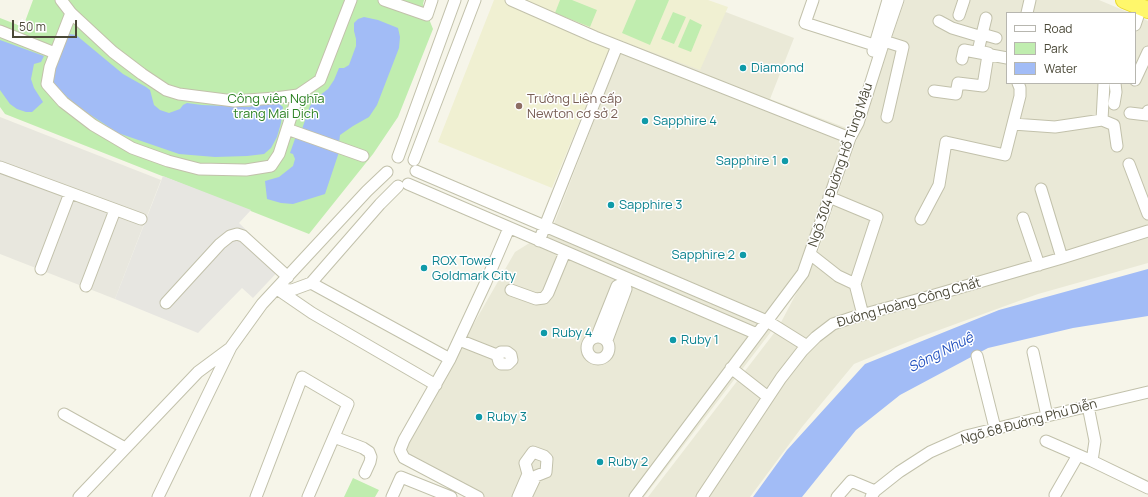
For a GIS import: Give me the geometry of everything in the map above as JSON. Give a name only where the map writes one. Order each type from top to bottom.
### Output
[{"type":"highway","points":[[1124,0],[1144,8]]},
{"type":"street","points":[[61,0],[71,13],[113,52],[166,90],[179,94],[234,101],[298,95],[320,80],[351,0]]},
{"type":"street","points":[[384,0],[427,15],[432,0]]},
{"type":"street","points":[[398,157],[455,0]]},
{"type":"street","points":[[277,289],[292,290],[311,283],[380,204],[403,185],[411,183],[415,177],[415,166],[475,0]]},
{"type":"street","points":[[511,0],[617,46],[850,138]]},
{"type":"street","points":[[813,0],[805,23],[879,43],[903,47],[887,117]]},
{"type":"street","points":[[879,43],[890,0]]},
{"type":"street","points":[[959,15],[964,0]]},
{"type":"street","points":[[1027,12],[1030,0]]},
{"type":"street","points":[[1136,23],[1144,8]]},
{"type":"street","points":[[71,13],[50,67],[47,84],[63,102],[93,125],[132,148],[168,162],[199,169],[246,170],[271,166],[279,154],[298,95]]},
{"type":"street","points":[[986,18],[978,51],[988,53],[988,55]]},
{"type":"street","points":[[939,21],[952,28],[996,38]]},
{"type":"street","points":[[0,31],[55,53]]},
{"type":"street","name":"Ngõ 304 Đường Hồ Tùng Mậu","points":[[635,497],[803,273],[850,138],[858,123],[874,74],[869,66],[879,43]]},
{"type":"street","points":[[539,241],[617,46]]},
{"type":"street","points":[[962,59],[964,50],[1006,58]]},
{"type":"street","points":[[1136,78],[1148,52]]},
{"type":"street","points":[[934,91],[956,94],[958,82],[983,86],[988,55]]},
{"type":"street","points":[[921,219],[939,185],[946,142],[1005,155],[1020,96],[1018,84]]},
{"type":"street","points":[[1102,120],[1104,84]]},
{"type":"street","points":[[1114,104],[1116,84]]},
{"type":"street","points":[[1130,113],[1147,115],[1148,111]]},
{"type":"street","points":[[1013,124],[1055,127],[1102,120],[1114,125],[1117,146]]},
{"type":"street","points":[[287,128],[363,156]]},
{"type":"street","points":[[158,497],[231,347],[262,304],[386,172],[388,165],[392,160],[398,157],[404,157],[415,166],[545,226],[767,321],[807,346]]},
{"type":"street","points":[[1130,164],[1148,214]]},
{"type":"street","points":[[1,170],[141,219]]},
{"type":"street","points":[[386,172],[392,183],[403,185],[508,228],[565,252],[625,281],[660,293],[757,334]]},
{"type":"street","points":[[1041,189],[1062,258]]},
{"type":"street","points":[[41,269],[70,193]]},
{"type":"street","points":[[829,197],[877,217],[855,284],[863,315]]},
{"type":"street","points":[[86,286],[115,210]]},
{"type":"street","points":[[1023,218],[1039,265]]},
{"type":"street","points":[[478,497],[458,492],[404,458],[400,450],[404,440],[450,359],[485,284],[508,228]]},
{"type":"street","name":"Đường Hoàng Công Chất","points":[[702,497],[781,378],[802,351],[816,337],[833,324],[1039,265],[1148,231]]},
{"type":"street","points":[[166,303],[220,244],[230,236],[237,234],[243,236],[288,277]]},
{"type":"street","points":[[511,290],[536,299],[544,298],[565,252]]},
{"type":"street","points":[[810,254],[838,276],[855,284]]},
{"type":"street","points":[[660,293],[666,277]]},
{"type":"street","points":[[602,338],[626,289],[625,281]]},
{"type":"street","points":[[311,283],[450,359]]},
{"type":"street","points":[[277,289],[312,313],[436,385]]},
{"type":"street","points":[[459,340],[497,355]]},
{"type":"street","points":[[79,497],[198,372],[231,347]]},
{"type":"street","points":[[1033,352],[1047,416]]},
{"type":"street","points":[[977,356],[995,428]]},
{"type":"street","points":[[731,368],[768,397]]},
{"type":"street","points":[[256,497],[302,377],[348,404],[308,497]]},
{"type":"street","name":"Ngõ 68 Đường Phú Diễn","points":[[837,497],[851,481],[873,494],[898,472],[930,452],[966,436],[1148,392]]},
{"type":"street","points":[[1088,406],[1095,441],[1092,460]]},
{"type":"street","points":[[64,414],[125,448]]},
{"type":"street","points":[[334,437],[363,448],[369,452],[371,457],[370,462],[365,472]]},
{"type":"street","points":[[1046,441],[1092,460],[1148,488]]},
{"type":"street","points":[[518,497],[528,474],[525,463],[533,452],[544,456],[547,459],[546,472],[536,476],[526,497]]},
{"type":"street","points":[[1055,495],[1078,455]]},
{"type":"street","points":[[392,497],[401,476],[452,497]]},
{"type":"shaded area","name":"Trường Liên cấp Newton cơ sở 2","points":[[494,0],[708,0],[728,7],[700,70],[614,38],[552,188],[438,142]]},
{"type":"shaded area","points":[[641,0],[694,0],[794,38],[770,99],[849,129],[802,259],[770,333],[644,497],[476,497],[397,457],[515,252],[552,229]]},
{"type":"shaded area","points":[[905,0],[1099,0],[1128,12],[1006,12],[1006,84],[1136,84],[1136,15],[1148,21],[1148,263],[1038,294],[920,337],[854,364],[802,427],[750,497],[648,497],[778,328],[817,254]]},
{"type":"shaded area","points":[[0,117],[161,180],[115,299],[0,254]]},
{"type":"shaded area","points":[[163,176],[251,210],[239,223],[283,266],[253,298],[242,288],[198,333],[115,299]]},
{"type":"green space","name":"Công viên Nghĩa trang Mai Dịch","points":[[33,0],[424,0],[423,4],[433,29],[398,117],[373,154],[309,234],[5,114],[0,107],[0,18],[23,27]]},
{"type":"green space","points":[[560,0],[572,0],[597,10],[590,27],[555,13]]},
{"type":"green space","points":[[636,0],[669,0],[650,45],[622,33]]},
{"type":"green space","points":[[673,12],[686,17],[674,44],[661,39]]},
{"type":"green space","points":[[690,19],[702,25],[691,52],[678,47]]},
{"type":"green space","points":[[353,478],[379,490],[375,497],[344,497]]},
{"type":"water","points":[[364,17],[378,20],[398,28],[400,37],[399,48],[377,105],[369,117],[340,135],[339,143],[302,129],[310,106],[315,99],[328,89],[339,68],[344,68],[349,65],[356,46],[354,23],[358,19]]},
{"type":"water","points":[[69,34],[76,35],[123,74],[150,90],[154,105],[160,110],[169,113],[180,109],[187,103],[249,107],[261,103],[277,102],[283,107],[277,137],[271,148],[264,154],[215,157],[179,154],[118,133],[77,106],[52,83],[52,72]]},
{"type":"water","points":[[0,40],[44,56],[41,62],[34,64],[31,79],[34,88],[43,102],[32,112],[17,109],[10,104],[0,90]]},
{"type":"water","points":[[296,136],[339,152],[325,194],[293,204],[281,203],[267,199],[265,181],[279,177],[293,166],[295,159],[293,154],[290,153]]},
{"type":"water","name":"Sông Nhuệ","points":[[1148,269],[1148,316],[1073,328],[988,348],[900,395],[856,430],[802,497],[753,497],[787,450],[865,364],[999,310]]},
{"type":"place","name":"Diamond","points":[[743,68]]},
{"type":"place","name":"Trường Liên cấp Newton cơ sở 2","points":[[519,106]]},
{"type":"place","name":"Sapphire 4","points":[[645,121]]},
{"type":"place","name":"Sapphire 1","points":[[785,161]]},
{"type":"place","name":"Sapphire 3","points":[[611,205]]},
{"type":"place","name":"Sapphire 2","points":[[743,255]]},
{"type":"place","name":"ROX Tower Goldmark City","points":[[424,268]]},
{"type":"place","name":"Ruby 4","points":[[544,333]]},
{"type":"place","name":"Ruby 1","points":[[673,340]]},
{"type":"place","name":"Ruby 3","points":[[479,417]]},
{"type":"place","name":"Ruby 2","points":[[600,462]]}]
